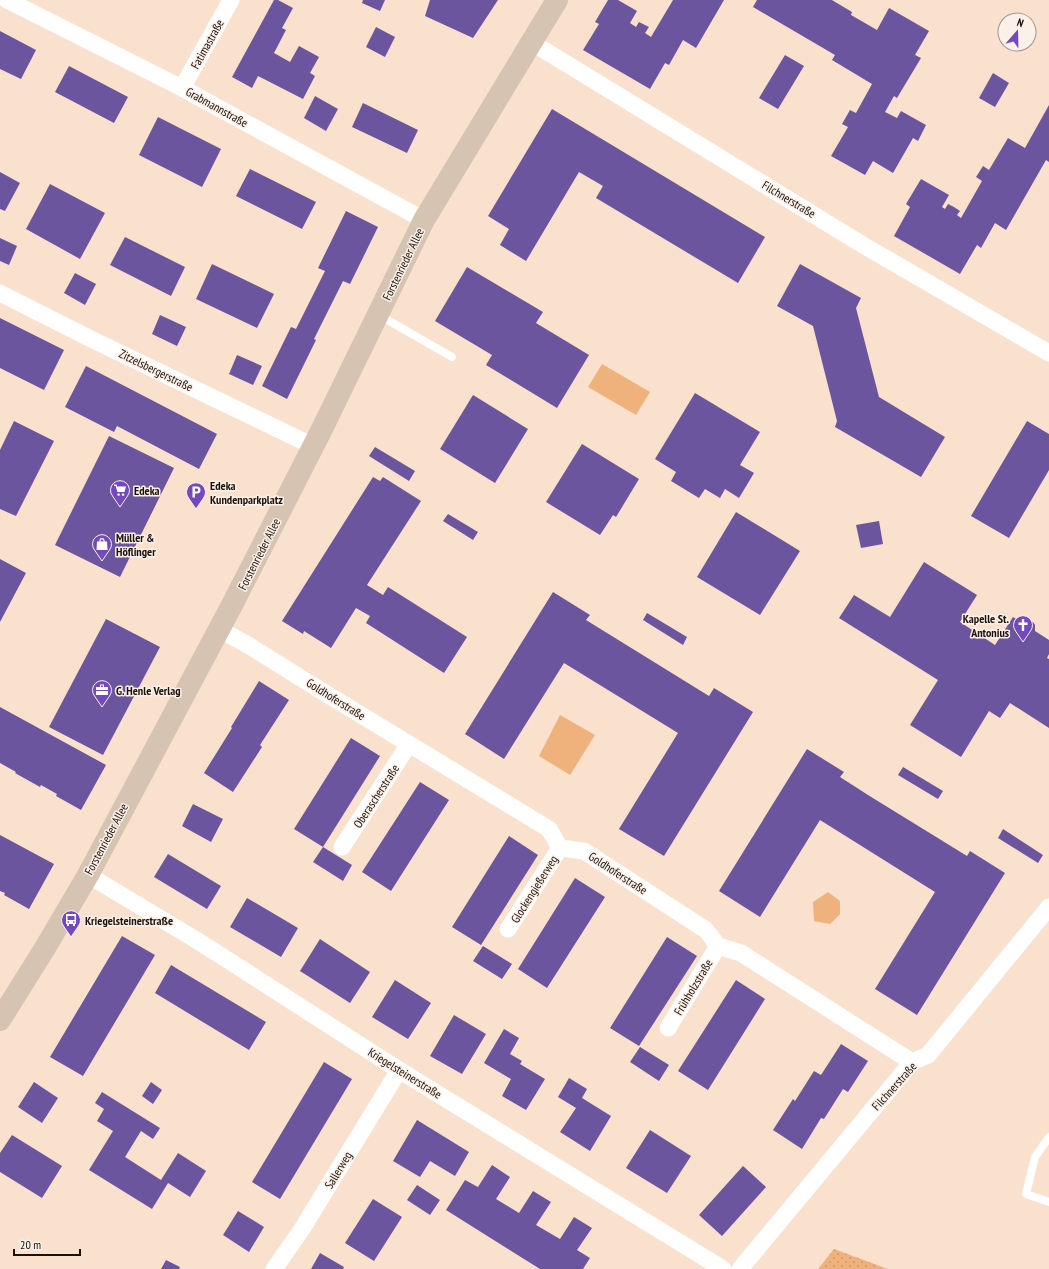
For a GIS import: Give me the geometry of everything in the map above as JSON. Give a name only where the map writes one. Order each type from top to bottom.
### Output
[{"type":"street","name":"Grabmannstraße","points":[[7,0],[182,88],[424,220]]},
{"type":"street","name":"Fatimastraße","points":[[182,88],[231,0]]},
{"type":"street","name":"Forstenrieder Allee","points":[[0,1020],[45,948],[88,874],[219,629],[314,446],[424,220],[557,0]]},
{"type":"street","name":"Filchnerstraße","points":[[531,42],[863,245],[1049,353]]},
{"type":"street","name":"Zitzelsbergerstraße","points":[[0,293],[89,338],[314,446]]},
{"type":"street","name":"Goldhoferstraße","points":[[219,629],[248,645],[549,829],[560,848],[584,851],[706,930],[718,946]]},
{"type":"street","name":"Oberascherstraße","points":[[342,847],[409,744]]},
{"type":"street","name":"Glockengießerweg","points":[[508,929],[560,848]]},
{"type":"street","name":"Kriegelsteinerstraße","points":[[88,874],[218,953],[399,1070],[723,1269]]},
{"type":"street","name":"Filchnerstraße","points":[[740,1269],[912,1062],[928,1055],[1049,907]]},
{"type":"street","name":"Frühholzstraße","points":[[668,1028],[718,946]]},
{"type":"street","points":[[718,946],[741,953],[912,1062]]},
{"type":"street","name":"Sallerweg","points":[[274,1269],[302,1229],[399,1070]]},
{"type":"lane","points":[[378,315],[452,357]]},
{"type":"lane","points":[[1049,1137],[1035,1157],[1026,1194],[1049,1202]]},
{"type":"shaded area","points":[[602,364],[650,392],[636,415],[588,387]]},
{"type":"shaded area","points":[[560,715],[595,735],[570,775],[539,756]]},
{"type":"shaded area","points":[[828,892],[840,901],[840,914],[830,924],[814,921],[813,902]]},
{"type":"shaded area","points":[[834,1249],[888,1269],[818,1269]]},
{"type":"building","points":[[274,0],[278,0],[293,8],[282,28],[286,30],[274,53],[290,62],[299,46],[319,57],[310,73],[315,76],[303,99],[258,76],[252,88],[232,77]]},
{"type":"building","points":[[363,0],[385,0],[380,11],[362,3]]},
{"type":"building","points":[[430,0],[498,0],[473,38],[425,16]]},
{"type":"building","points":[[608,0],[618,0],[637,11],[630,23],[636,27],[639,22],[649,27],[645,33],[651,37],[673,0],[724,0],[696,48],[683,40],[669,65],[665,63],[650,89],[583,50],[599,24],[595,22]]},
{"type":"building","points":[[757,0],[832,0],[852,12],[851,15],[877,30],[889,8],[929,31],[915,55],[921,58],[897,98],[894,96],[885,112],[897,118],[901,111],[926,125],[918,141],[913,138],[893,173],[873,161],[865,175],[831,156],[848,127],[842,124],[850,110],[856,113],[872,84],[832,60],[835,55],[753,7]]},
{"type":"building","points":[[376,27],[395,37],[385,57],[366,47]]},
{"type":"building","points":[[0,31],[36,50],[21,79],[0,69]]},
{"type":"building","points":[[785,55],[804,66],[778,109],[759,98]]},
{"type":"building","points":[[69,66],[128,97],[114,123],[55,92]]},
{"type":"building","points":[[993,73],[1009,83],[995,107],[979,98]]},
{"type":"building","points":[[315,96],[338,109],[326,131],[304,118]]},
{"type":"building","points":[[363,103],[418,130],[407,153],[352,127]]},
{"type":"building","points":[[1049,105],[1049,162],[1046,160],[1006,230],[995,223],[981,248],[977,245],[960,274],[894,236],[910,207],[906,204],[921,179],[949,195],[942,207],[945,209],[948,204],[954,207],[960,211],[957,215],[961,218],[982,181],[976,177],[983,166],[989,170],[1008,138],[1025,148]]},
{"type":"building","points":[[552,109],[765,237],[738,283],[596,198],[603,186],[579,172],[526,261],[500,245],[509,229],[488,216]]},
{"type":"building","points":[[158,117],[221,149],[202,187],[139,155]]},
{"type":"building","points":[[250,169],[316,202],[302,229],[236,196]]},
{"type":"building","points":[[0,172],[20,183],[5,211],[0,209]]},
{"type":"building","points":[[50,184],[105,213],[80,259],[26,229]]},
{"type":"building","points":[[346,211],[378,227],[350,284],[343,281],[314,339],[316,340],[287,399],[262,386],[291,327],[296,329],[325,271],[318,268]]},
{"type":"building","points":[[125,237],[185,267],[171,296],[110,265]]},
{"type":"building","points":[[0,238],[17,246],[9,265],[0,261]]},
{"type":"building","points":[[212,264],[274,294],[257,328],[196,299]]},
{"type":"building","points":[[800,264],[861,298],[856,308],[879,397],[945,437],[921,477],[835,427],[837,421],[813,326],[777,306]]},
{"type":"building","points":[[467,267],[543,312],[536,323],[589,355],[557,408],[486,365],[492,355],[435,321]]},
{"type":"building","points":[[75,273],[96,284],[85,305],[64,293]]},
{"type":"building","points":[[160,315],[186,327],[177,346],[152,334]]},
{"type":"building","points":[[0,318],[64,350],[44,390],[0,368]]},
{"type":"building","points":[[237,355],[262,366],[253,385],[229,374]]},
{"type":"building","points":[[86,366],[217,434],[199,469],[117,426],[114,432],[65,407]]},
{"type":"building","points":[[695,393],[760,432],[740,465],[754,473],[739,498],[725,489],[720,498],[705,489],[699,498],[671,481],[676,472],[655,459]]},
{"type":"building","points":[[473,395],[528,429],[495,483],[440,449]]},
{"type":"building","points":[[14,421],[54,441],[16,516],[0,509],[0,450]]},
{"type":"building","points":[[1027,421],[1049,434],[1049,470],[1009,538],[971,516]]},
{"type":"building","points":[[109,436],[174,468],[120,577],[55,545]]},
{"type":"building","points":[[582,444],[639,479],[616,517],[613,515],[600,535],[546,502]]},
{"type":"building","points":[[375,447],[415,471],[409,481],[369,456]]},
{"type":"building","points":[[373,477],[380,481],[383,477],[421,501],[367,585],[383,595],[388,587],[467,637],[444,673],[366,623],[370,616],[356,608],[331,648],[304,631],[303,634],[282,621]]},
{"type":"building","points":[[736,512],[800,551],[760,615],[697,577]]},
{"type":"building","points":[[448,514],[478,532],[473,540],[443,521]]},
{"type":"building","points":[[879,521],[883,544],[861,548],[856,525]]},
{"type":"building","points":[[0,559],[26,573],[0,622]]},
{"type":"building","points":[[924,562],[977,595],[960,622],[995,645],[1013,617],[1024,624],[1033,622],[1035,625],[1035,631],[1049,640],[1049,654],[1047,658],[1049,659],[1049,728],[1010,703],[1000,718],[989,711],[961,757],[910,725],[938,680],[839,618],[854,595],[890,617]]},
{"type":"building","points":[[553,592],[590,615],[586,620],[709,696],[714,688],[753,712],[664,856],[619,829],[678,733],[564,663],[504,759],[465,734]]},
{"type":"building","points":[[647,613],[687,637],[683,645],[643,620]]},
{"type":"building","points":[[106,619],[160,647],[103,755],[49,727]]},
{"type":"building","points":[[259,681],[289,700],[260,745],[262,747],[233,792],[204,773]]},
{"type":"building","points":[[0,707],[106,765],[81,810],[56,796],[57,794],[41,785],[40,787],[0,763]]},
{"type":"building","points":[[351,738],[380,756],[323,847],[294,829]]},
{"type":"building","points":[[807,749],[844,772],[840,777],[868,795],[967,856],[970,851],[1005,873],[917,1015],[875,989],[935,892],[820,820],[760,917],[719,891]]},
{"type":"building","points":[[903,767],[943,791],[938,799],[898,775]]},
{"type":"building","points":[[420,782],[449,800],[391,891],[362,872]]},
{"type":"building","points":[[193,804],[223,819],[211,842],[182,826]]},
{"type":"building","points":[[1003,829],[1043,855],[1038,863],[998,838]]},
{"type":"building","points":[[0,835],[54,864],[29,909],[4,895],[5,893],[0,891]]},
{"type":"building","points":[[509,836],[538,855],[481,945],[452,927]]},
{"type":"building","points":[[323,847],[352,865],[343,881],[313,862]]},
{"type":"building","points":[[168,854],[221,886],[207,909],[154,877]]},
{"type":"building","points":[[575,878],[605,897],[547,988],[518,969]]},
{"type":"building","points":[[247,898],[298,928],[281,957],[230,927]]},
{"type":"building","points":[[122,936],[155,955],[83,1076],[50,1057]]},
{"type":"building","points":[[667,937],[697,956],[639,1046],[610,1028]]},
{"type":"building","points":[[320,939],[370,972],[350,1003],[300,971]]},
{"type":"building","points":[[483,946],[512,964],[502,979],[473,961]]},
{"type":"building","points":[[171,965],[266,1022],[249,1050],[155,993]]},
{"type":"building","points":[[395,980],[431,1003],[408,1039],[372,1017]]},
{"type":"building","points":[[736,980],[765,999],[708,1090],[678,1071]]},
{"type":"building","points":[[454,1015],[486,1034],[462,1074],[430,1056]]},
{"type":"building","points":[[504,1029],[519,1038],[510,1054],[522,1061],[520,1064],[545,1079],[526,1110],[502,1096],[511,1079],[484,1063]]},
{"type":"building","points":[[841,1044],[868,1061],[848,1092],[843,1089],[824,1119],[821,1118],[802,1149],[773,1130],[793,1099],[795,1101],[814,1071],[821,1075]]},
{"type":"building","points":[[640,1047],[669,1065],[659,1081],[630,1062]]},
{"type":"building","points":[[324,1062],[352,1079],[280,1199],[252,1182]]},
{"type":"building","points":[[569,1078],[587,1089],[582,1098],[611,1116],[590,1151],[560,1132],[576,1108],[558,1097]]},
{"type":"building","points":[[34,1082],[58,1098],[42,1123],[18,1107]]},
{"type":"building","points":[[151,1082],[162,1090],[153,1104],[142,1096]]},
{"type":"building","points":[[102,1092],[160,1128],[153,1139],[141,1131],[125,1157],[161,1180],[178,1153],[206,1171],[190,1197],[168,1183],[152,1209],[89,1170],[113,1131],[97,1121],[104,1109],[95,1103]]},
{"type":"building","points":[[417,1120],[469,1152],[455,1176],[430,1161],[420,1177],[393,1161]]},
{"type":"building","points":[[650,1130],[691,1156],[667,1193],[626,1168]]},
{"type":"building","points":[[12,1135],[62,1166],[42,1198],[0,1172],[0,1153]]},
{"type":"building","points":[[492,1165],[510,1177],[496,1199],[519,1213],[533,1191],[551,1202],[536,1225],[560,1239],[574,1217],[592,1228],[577,1250],[590,1258],[583,1269],[540,1269],[446,1210],[465,1180],[478,1187]]},
{"type":"building","points":[[743,1166],[766,1187],[722,1236],[699,1215]]},
{"type":"building","points":[[417,1185],[440,1200],[430,1215],[407,1200]]},
{"type":"building","points":[[373,1199],[402,1217],[374,1261],[345,1243]]},
{"type":"building","points":[[238,1211],[264,1227],[249,1252],[223,1235]]},
{"type":"building","points":[[320,1253],[344,1267],[343,1269],[311,1269]]},
{"type":"building","points":[[166,1260],[180,1267],[179,1269],[161,1269]]},
{"type":"place","name":"Edeka","points":[[120,507]]},
{"type":"place","name":"Edeka Kundenparkplatz","points":[[196,509]]},
{"type":"place","name":"Müller & Höflinger","points":[[102,561]]},
{"type":"place","name":"Kapelle St. Antonius","points":[[1023,642]]},
{"type":"place","name":"G. Henle Verlag","points":[[102,707]]},
{"type":"place","name":"Kriegelsteinerstraße","points":[[71,937]]}]
